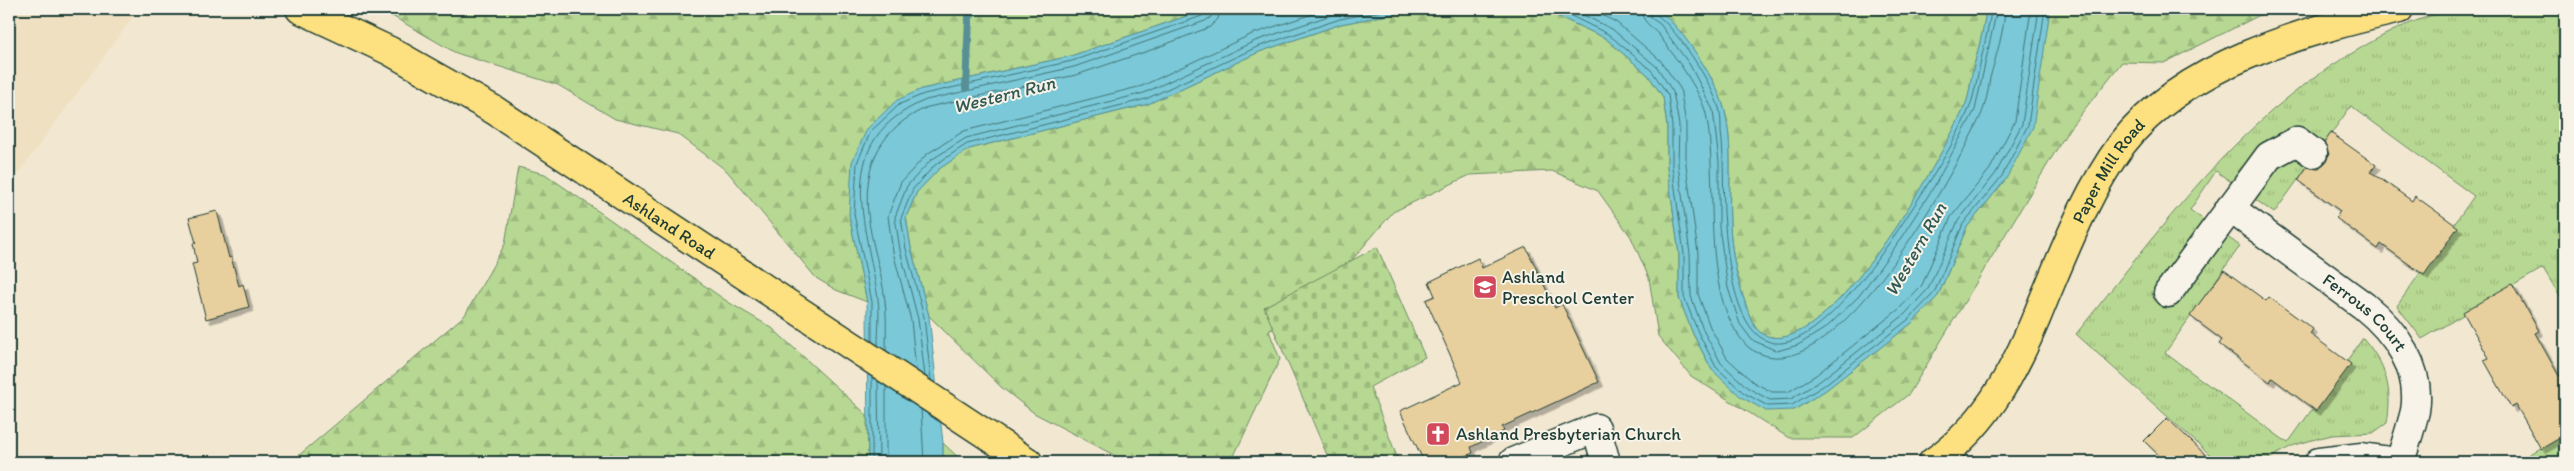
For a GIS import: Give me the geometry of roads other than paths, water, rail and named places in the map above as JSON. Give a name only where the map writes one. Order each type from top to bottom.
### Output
[{"type":"main road","name":"Ashland Road","points":[[300,9],[390,51],[494,110],[1028,462]]},
{"type":"main road","name":"Paper Mill Road","points":[[1933,462],[1966,435],[1988,410],[2007,381],[2027,341],[2066,246],[2096,186],[2122,144],[2142,122],[2176,94],[2222,66],[2302,34],[2400,9]]},
{"type":"street","points":[[2168,293],[2269,156],[2297,141],[2313,153]]},
{"type":"street","name":"Ferrous Court","points":[[2230,208],[2364,306],[2395,335],[2407,358],[2414,381],[2415,410],[2399,462]]},
{"type":"street","points":[[1513,462],[1596,428],[1606,462]]},
{"type":"street","points":[[2319,462],[2362,457],[2399,462]]},
{"type":"water","name":"Western Run","points":[[1207,9],[1418,9],[1341,24],[1259,52],[1148,104],[969,149],[939,169],[917,192],[906,217],[911,248],[929,316],[943,443],[943,462],[868,462],[867,302],[849,215],[852,162],[867,129],[897,100],[922,89],[1071,56]]},
{"type":"water","name":"Western Run","points":[[1542,9],[1657,9],[1666,16],[1686,40],[1714,83],[1724,108],[1730,151],[1730,210],[1733,255],[1737,276],[1749,313],[1754,325],[1763,334],[1788,336],[1817,319],[1848,290],[1879,251],[1933,168],[1967,100],[1986,9],[2050,9],[2033,127],[2006,179],[1967,227],[1938,296],[1912,323],[1826,390],[1794,410],[1766,411],[1741,397],[1712,370],[1693,334],[1679,298],[1679,254],[1667,166],[1667,126],[1663,97],[1648,75],[1605,38]]},
{"type":"waterway","name":"Western Run","points":[[966,88],[969,17],[977,9]]},
{"type":"place","name":"Ashland Preschool Center","points":[[1485,287]]},
{"type":"place","name":"Ashland Presbyterian Church","points":[[1438,434]]}]
